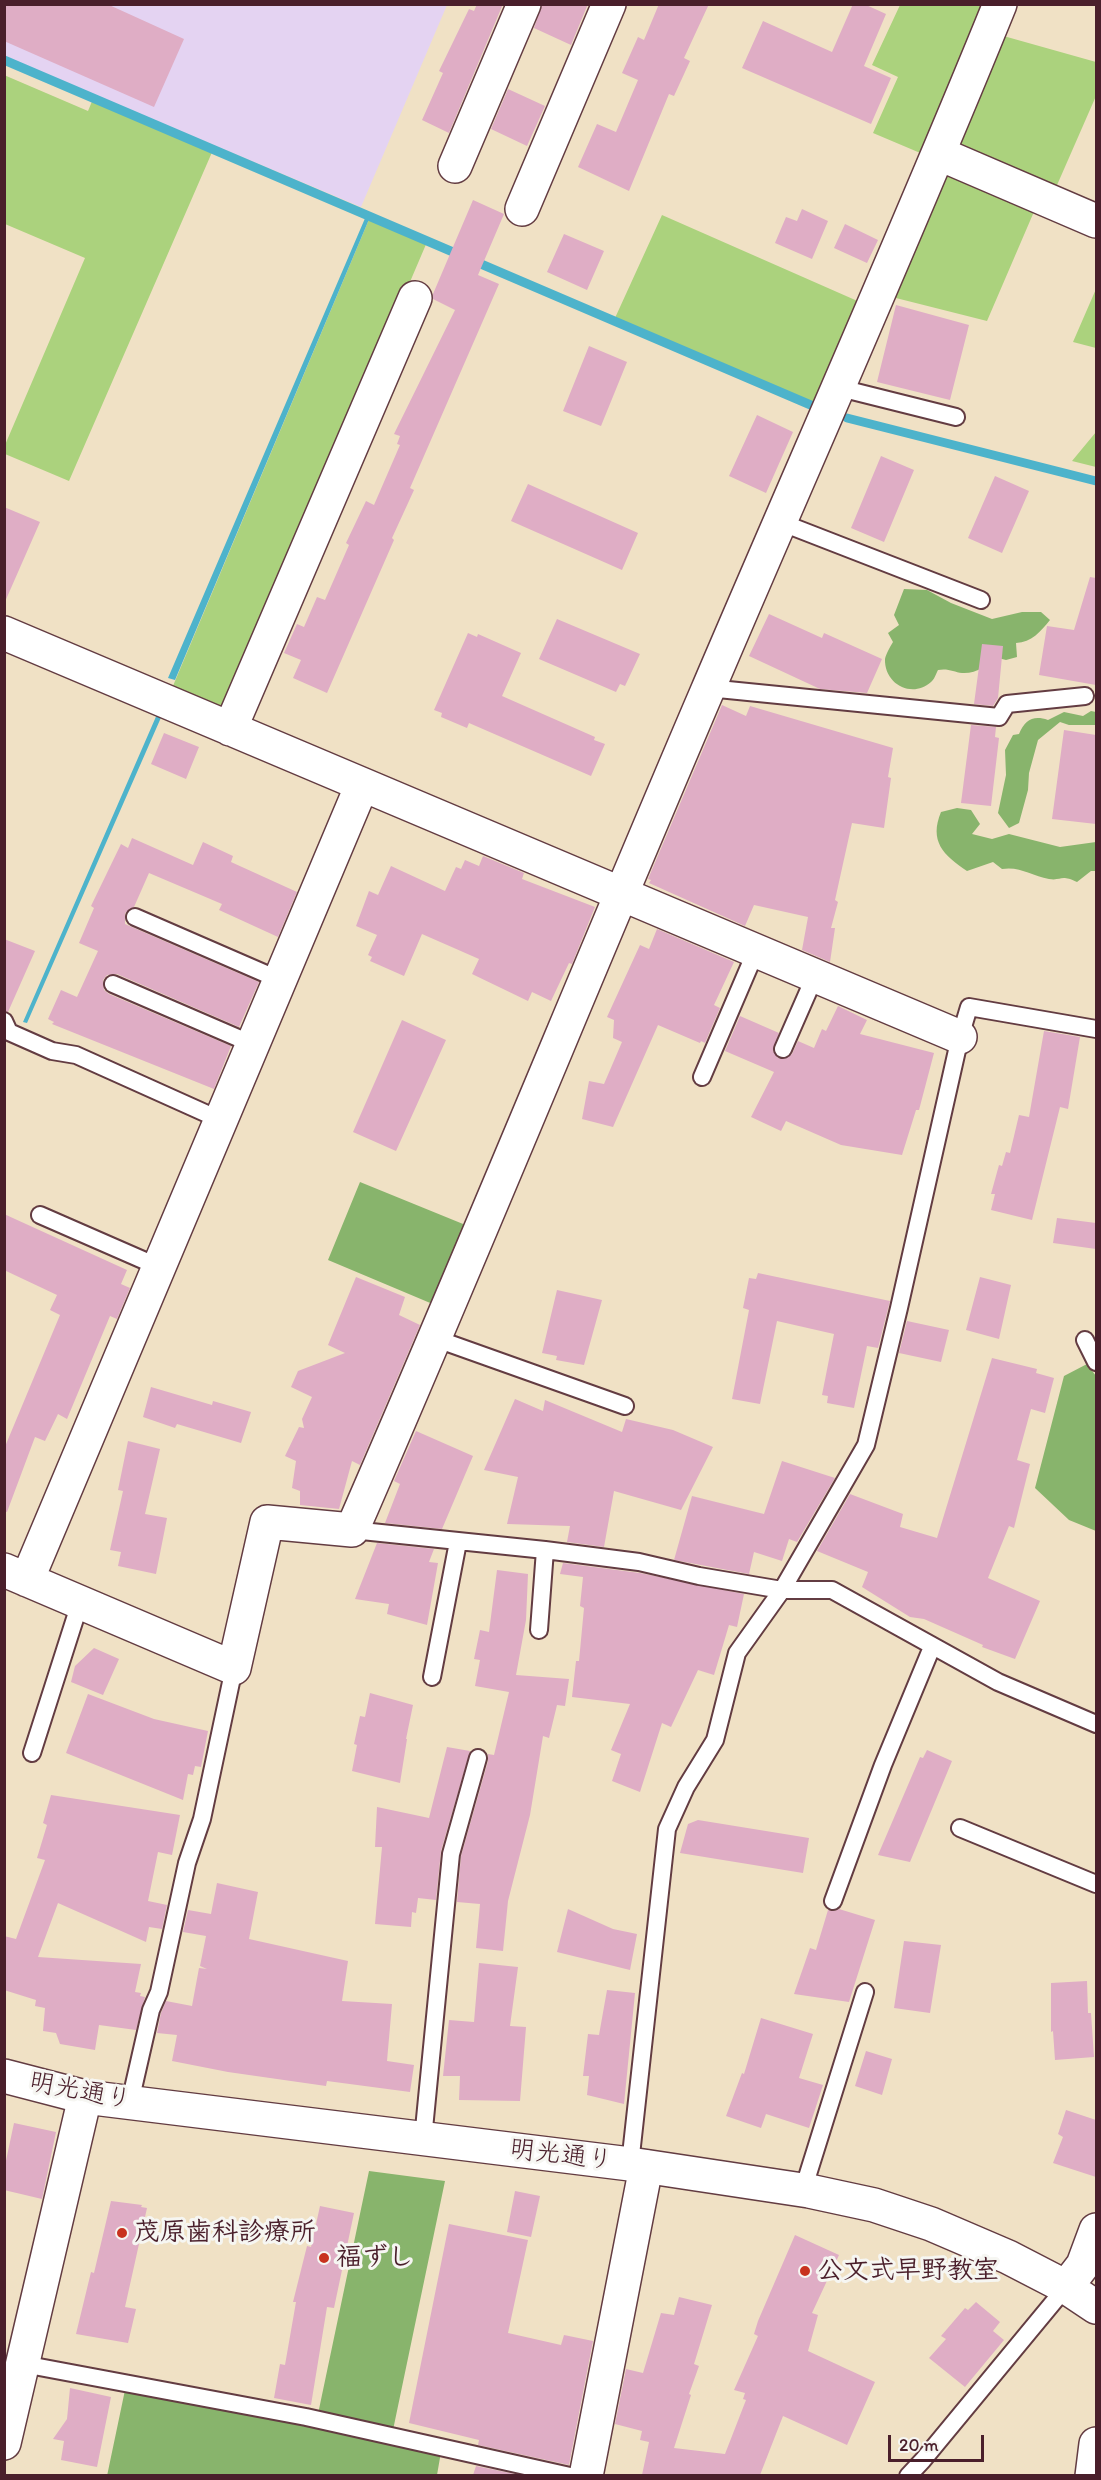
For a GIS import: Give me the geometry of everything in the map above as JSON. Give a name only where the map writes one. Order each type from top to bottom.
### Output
[{"type":"street","points":[[455,166],[524,4]]},
{"type":"street","points":[[522,209],[609,4]]},
{"type":"street","points":[[362,785],[159,1267],[16,1575],[234,1668],[267,1522],[352,1530],[708,688],[840,388],[887,271],[940,154],[1000,4]]},
{"type":"street","points":[[940,154],[1096,221]]},
{"type":"street","points":[[230,729],[415,298]]},
{"type":"street","points":[[4,633],[960,1037]]},
{"type":"street","name":"明光通り","points":[[4,2076],[85,2097],[638,2166],[803,2190],[874,2205],[931,2224],[1008,2257],[1066,2287],[1096,2307]]},
{"type":"street","points":[[4,2443],[15,2381],[85,2097]]},
{"type":"street","points":[[586,2475],[638,2166]]},
{"type":"street","points":[[1066,2287],[1083,2265],[1096,2230]]},
{"type":"street","points":[[1092,2475],[1096,2444]]},
{"type":"lane","points":[[840,388],[956,417]]},
{"type":"lane","points":[[780,522],[981,600]]},
{"type":"lane","points":[[708,688],[999,717],[1007,704],[1085,696]]},
{"type":"lane","points":[[135,917],[280,980]]},
{"type":"lane","points":[[702,1077],[756,951]]},
{"type":"lane","points":[[783,1049],[815,976]]},
{"type":"lane","points":[[113,984],[252,1044]]},
{"type":"lane","points":[[638,2166],[667,1829],[686,1786],[715,1740],[737,1653],[782,1590],[866,1445],[960,1037],[969,1007],[1096,1029]]},
{"type":"lane","points":[[4,1021],[9,1032],[52,1051],[76,1056],[214,1117],[221,1118]]},
{"type":"lane","points":[[40,1215],[159,1267]]},
{"type":"lane","points":[[434,1338],[625,1406]]},
{"type":"lane","points":[[1085,1340],[1096,1362]]},
{"type":"lane","points":[[352,1530],[639,1562],[699,1576],[782,1590],[832,1590],[998,1682],[1096,1725]]},
{"type":"lane","points":[[432,1677],[458,1542]]},
{"type":"lane","points":[[539,1630],[545,1550]]},
{"type":"lane","points":[[32,1753],[80,1603]]},
{"type":"lane","points":[[833,1901],[882,1765],[932,1647]]},
{"type":"lane","points":[[130,2102],[150,2010],[159,1992],[187,1863],[202,1819],[234,1668]]},
{"type":"lane","points":[[423,2139],[451,1854],[478,1758]]},
{"type":"lane","points":[[960,1828],[1096,1884]]},
{"type":"lane","points":[[803,2190],[865,1992]]},
{"type":"lane","points":[[908,2475],[923,2460],[1066,2287]]},
{"type":"lane","points":[[15,2381],[306,2417],[570,2475]]},
{"type":"shaded area","points":[[4,5],[447,5],[361,207],[5,57]]},
{"type":"green space","points":[[900,5],[988,5],[925,155],[873,133],[898,77],[872,65]]},
{"type":"green space","points":[[1000,35],[1096,62],[1096,96],[1054,192],[961,152],[955,141]]},
{"type":"green space","points":[[4,75],[88,111],[93,99],[213,150],[69,481],[5,454],[5,445],[85,258],[5,224]]},
{"type":"green space","points":[[951,171],[1036,207],[987,321],[888,296],[940,175]]},
{"type":"green space","points":[[662,215],[862,303],[814,403],[615,318]]},
{"type":"green space","points":[[370,217],[427,242],[225,715],[170,693]]},
{"type":"green space","points":[[1096,289],[1096,348],[1073,342]]},
{"type":"green space","points":[[1096,432],[1096,467],[1072,461]]},
{"type":"green space","points":[[904,589],[927,590],[951,603],[992,619],[1022,612],[1041,612],[1050,620],[1031,638],[1016,643],[1017,657],[1006,660],[998,658],[982,668],[967,673],[938,670],[932,681],[924,687],[908,689],[894,682],[889,676],[885,659],[893,642],[888,633],[899,625],[894,615]]},
{"type":"green space","points":[[1091,711],[1096,712],[1096,725],[1069,725],[1060,722],[1038,740],[1019,823],[1009,828],[998,813],[1006,775],[1005,750],[1013,735],[1019,734],[1030,720],[1038,718],[1048,720],[1064,712],[1083,716]]},
{"type":"green space","points":[[957,808],[971,810],[980,824],[972,834],[992,839],[1009,834],[1060,847],[1096,842],[1096,871],[1091,871],[1077,882],[1064,878],[1043,878],[1015,869],[1002,869],[993,862],[967,871],[945,853],[938,839],[938,822],[941,812]]},
{"type":"green space","points":[[360,1182],[468,1226],[435,1305],[328,1260]]},
{"type":"green space","points":[[1087,1364],[1096,1376],[1096,1531],[1069,1520],[1035,1488],[1064,1376]]},
{"type":"green space","points":[[369,2171],[445,2181],[393,2430],[318,2414]]},
{"type":"green space","points":[[125,2390],[441,2452],[437,2475],[107,2476]]},
{"type":"water","points":[[366,216],[370,217],[175,680],[168,678]]},
{"type":"water","points":[[158,712],[163,713],[27,1023],[23,1022]]},
{"type":"building","points":[[4,4],[107,4],[184,39],[154,107],[4,41]]},
{"type":"building","points":[[477,4],[503,4],[449,133],[422,120],[443,73],[439,71],[469,9],[474,11]]},
{"type":"building","points":[[542,4],[588,4],[571,45],[534,28]]},
{"type":"building","points":[[659,4],[709,4],[684,58],[690,61],[674,96],[669,94],[629,191],[578,167],[597,124],[616,132],[638,80],[622,73],[638,37],[644,40]]},
{"type":"building","points":[[853,4],[864,4],[886,14],[864,66],[891,78],[871,124],[742,68],[763,21],[832,52]]},
{"type":"building","points":[[508,89],[545,106],[527,146],[491,129]]},
{"type":"building","points":[[473,200],[504,214],[478,275],[499,284],[410,488],[414,490],[392,538],[394,540],[327,693],[293,678],[301,660],[284,653],[297,624],[304,627],[317,597],[325,600],[349,545],[346,543],[366,501],[374,505],[400,445],[397,444],[400,436],[394,434],[455,310],[433,299],[433,294]]},
{"type":"building","points":[[802,209],[828,221],[812,259],[775,243],[786,217],[797,221]]},
{"type":"building","points":[[845,224],[878,240],[867,263],[834,248]]},
{"type":"building","points":[[564,234],[604,251],[587,290],[547,272]]},
{"type":"building","points":[[896,305],[969,325],[950,400],[877,382]]},
{"type":"building","points":[[589,346],[627,362],[601,426],[563,411]]},
{"type":"building","points":[[757,415],[793,432],[766,493],[729,476]]},
{"type":"building","points":[[881,456],[914,470],[884,542],[851,528]]},
{"type":"building","points":[[995,476],[1029,491],[1002,553],[968,538]]},
{"type":"building","points":[[528,484],[638,533],[622,570],[511,521]]},
{"type":"building","points":[[4,507],[40,522],[4,604]]},
{"type":"building","points":[[1090,577],[1096,578],[1096,685],[1039,675],[1047,626],[1074,630]]},
{"type":"building","points":[[769,614],[822,638],[824,633],[882,659],[867,693],[820,689],[749,656]]},
{"type":"building","points":[[557,619],[640,654],[625,686],[620,684],[616,692],[539,659]]},
{"type":"building","points":[[468,633],[477,637],[478,634],[521,653],[502,696],[595,737],[594,740],[605,744],[591,776],[469,723],[467,728],[441,717],[442,713],[434,710]]},
{"type":"building","points":[[982,644],[1003,646],[998,698],[993,706],[974,704]]},
{"type":"building","points":[[722,705],[746,716],[750,706],[893,748],[884,828],[852,823],[835,900],[838,902],[831,928],[835,928],[830,962],[802,950],[808,917],[754,905],[745,926],[649,883],[651,880],[648,879]]},
{"type":"building","points":[[971,725],[996,727],[995,737],[999,738],[991,806],[961,803]]},
{"type":"building","points":[[1064,730],[1096,735],[1096,824],[1052,819]]},
{"type":"building","points":[[164,733],[199,747],[186,779],[151,764]]},
{"type":"building","points":[[132,838],[193,865],[203,842],[233,856],[231,862],[297,892],[278,937],[219,910],[222,904],[149,873],[134,907],[125,913],[125,924],[259,982],[239,1027],[117,974],[107,975],[103,980],[104,990],[109,994],[231,1046],[214,1089],[52,1024],[54,1022],[48,1019],[61,990],[77,997],[98,951],[79,943],[94,908],[91,906],[121,844],[128,848]]},
{"type":"building","points":[[483,856],[524,873],[522,879],[595,907],[572,964],[569,963],[551,1001],[532,992],[528,1001],[472,974],[479,959],[422,934],[404,976],[370,961],[372,957],[368,955],[377,935],[356,926],[369,891],[378,895],[391,866],[445,891],[456,867],[461,869],[465,860],[479,866]]},
{"type":"building","points":[[657,929],[734,962],[714,1005],[720,1008],[705,1043],[658,1025],[613,1127],[582,1119],[589,1081],[604,1084],[622,1042],[613,1038],[614,1020],[607,1017],[640,945],[649,949]]},
{"type":"building","points":[[4,939],[35,951],[8,1012],[4,1011]]},
{"type":"building","points":[[838,1006],[867,1020],[860,1034],[934,1053],[919,1110],[916,1110],[902,1155],[841,1145],[786,1121],[781,1131],[751,1117],[774,1072],[725,1051],[740,1016],[779,1033],[773,1051],[778,1058],[784,1059],[792,1054],[798,1041],[814,1048],[822,1029],[826,1031]]},
{"type":"building","points":[[402,1020],[446,1040],[396,1151],[353,1132]]},
{"type":"building","points":[[1044,1031],[1080,1037],[1068,1109],[1060,1107],[1032,1220],[991,1210],[995,1194],[991,1194],[999,1165],[1002,1166],[1006,1152],[1010,1153],[1019,1115],[1029,1117]]},
{"type":"building","points":[[4,1214],[127,1270],[121,1284],[130,1288],[117,1319],[110,1316],[67,1419],[58,1414],[45,1441],[35,1437],[7,1512],[4,1511],[4,1449],[60,1315],[50,1310],[57,1295],[4,1270]]},
{"type":"building","points":[[1057,1218],[1096,1223],[1096,1249],[1053,1243]]},
{"type":"building","points":[[758,1273],[890,1301],[878,1348],[867,1346],[854,1408],[827,1403],[828,1396],[822,1395],[834,1334],[777,1321],[760,1404],[732,1399],[749,1310],[743,1308],[749,1278],[756,1279]]},
{"type":"building","points":[[356,1277],[405,1297],[399,1315],[420,1325],[360,1465],[352,1461],[339,1509],[300,1505],[300,1491],[292,1488],[296,1461],[285,1456],[299,1427],[304,1428],[302,1419],[312,1397],[291,1387],[298,1371],[345,1353],[328,1345]]},
{"type":"building","points":[[980,1277],[1011,1285],[999,1339],[966,1330]]},
{"type":"building","points":[[557,1290],[602,1300],[584,1365],[556,1360],[557,1356],[542,1353]]},
{"type":"building","points":[[907,1321],[949,1330],[941,1362],[899,1353]]},
{"type":"building","points":[[992,1358],[1037,1369],[1036,1373],[1054,1378],[1045,1413],[1031,1409],[1017,1460],[1030,1464],[1014,1528],[1009,1526],[988,1578],[1040,1601],[1015,1659],[982,1647],[983,1645],[924,1619],[910,1617],[862,1587],[868,1572],[817,1551],[850,1494],[903,1514],[900,1527],[937,1538]]},
{"type":"building","points":[[151,1387],[212,1405],[213,1401],[251,1412],[241,1443],[177,1424],[175,1428],[143,1417]]},
{"type":"building","points":[[515,1399],[543,1411],[545,1400],[622,1432],[626,1419],[673,1430],[713,1447],[681,1510],[614,1491],[604,1547],[567,1542],[570,1526],[507,1524],[518,1477],[484,1470]]},
{"type":"building","points":[[416,1431],[473,1456],[442,1529],[385,1523],[400,1484],[394,1481]]},
{"type":"building","points":[[128,1441],[160,1449],[145,1514],[167,1518],[156,1574],[118,1566],[121,1552],[110,1550],[123,1491],[118,1490]]},
{"type":"building","points":[[782,1461],[835,1478],[797,1542],[789,1539],[782,1561],[754,1552],[749,1574],[674,1560],[692,1496],[764,1514]]},
{"type":"building","points":[[377,1543],[434,1549],[429,1562],[438,1563],[427,1625],[387,1614],[389,1604],[355,1599]]},
{"type":"building","points":[[563,1563],[640,1573],[744,1594],[737,1627],[729,1625],[714,1675],[698,1670],[671,1727],[662,1723],[640,1792],[612,1781],[621,1754],[611,1750],[630,1704],[572,1697],[576,1661],[579,1661],[584,1608],[580,1606],[583,1577],[560,1574]]},
{"type":"building","points":[[497,1570],[528,1574],[526,1620],[516,1675],[569,1679],[565,1706],[557,1705],[549,1738],[543,1736],[530,1815],[508,1901],[503,1951],[476,1948],[480,1904],[457,1902],[461,1856],[488,1754],[494,1755],[509,1692],[475,1686],[480,1660],[474,1659],[480,1630],[489,1632]]},
{"type":"building","points":[[94,1648],[119,1659],[103,1695],[71,1682],[75,1666]]},
{"type":"building","points":[[370,1693],[413,1705],[400,1783],[352,1771],[357,1745],[354,1744],[360,1716],[365,1717]]},
{"type":"building","points":[[88,1694],[154,1719],[208,1731],[201,1767],[195,1766],[193,1775],[188,1774],[183,1800],[66,1753]]},
{"type":"building","points":[[447,1747],[470,1751],[441,1851],[436,1900],[418,1898],[416,1913],[412,1912],[411,1927],[375,1924],[382,1847],[375,1847],[377,1807],[429,1818]]},
{"type":"building","points":[[927,1750],[952,1761],[910,1862],[878,1855],[920,1757],[923,1758]]},
{"type":"building","points":[[51,1795],[180,1815],[172,1855],[158,1852],[148,1901],[167,1905],[162,1929],[149,1927],[146,1942],[58,1903],[38,1957],[141,1964],[135,1992],[145,1997],[136,2030],[99,2025],[95,2050],[60,2044],[56,2033],[43,2031],[45,2008],[35,2006],[36,2000],[4,1990],[4,1936],[16,1939],[45,1860],[37,1858],[47,1825],[43,1823]]},
{"type":"building","points":[[698,1820],[809,1838],[803,1873],[680,1853],[688,1824]]},
{"type":"building","points":[[217,1883],[258,1892],[249,1939],[348,1961],[342,2001],[392,2004],[387,2061],[414,2065],[410,2092],[327,2081],[326,2086],[228,2072],[172,2061],[177,2035],[157,2033],[161,2013],[166,2001],[192,2006],[199,1968],[207,1969],[200,1966],[206,1936],[183,1932],[188,1910],[211,1914]]},
{"type":"building","points":[[568,1909],[613,1929],[637,1934],[630,1970],[557,1952]]},
{"type":"building","points":[[839,1909],[875,1920],[849,2002],[794,1994],[810,1948],[816,1950],[828,1910]]},
{"type":"building","points":[[904,1941],[941,1945],[930,2013],[894,2008]]},
{"type":"building","points":[[479,1963],[518,1967],[510,2026],[526,2027],[520,2101],[459,2100],[460,2076],[443,2076],[449,2020],[474,2022]]},
{"type":"building","points":[[1087,1981],[1088,2013],[1091,2013],[1094,2057],[1055,2060],[1053,2031],[1051,2032],[1051,1983]]},
{"type":"building","points":[[607,1990],[635,1993],[624,2104],[587,2095],[589,2076],[583,2076],[588,2034],[599,2035]]},
{"type":"building","points":[[761,2018],[813,2034],[799,2078],[823,2085],[809,2128],[766,2114],[761,2128],[726,2116],[742,2073],[744,2074]]},
{"type":"building","points":[[866,2051],[892,2059],[882,2095],[855,2086]]},
{"type":"building","points":[[1066,2110],[1096,2120],[1096,2177],[1053,2163],[1063,2137],[1058,2134]]},
{"type":"building","points":[[14,2123],[56,2132],[42,2199],[4,2190],[4,2170]]},
{"type":"building","points":[[515,2191],[540,2196],[531,2237],[507,2232]]},
{"type":"building","points":[[111,2201],[142,2205],[141,2207],[147,2208],[125,2307],[136,2309],[128,2343],[76,2334],[91,2272],[94,2273]]},
{"type":"building","points":[[320,2206],[354,2213],[334,2308],[327,2307],[311,2405],[274,2398],[280,2364],[285,2365],[296,2302],[293,2302],[307,2246],[311,2247]]},
{"type":"building","points":[[449,2224],[528,2240],[508,2333],[561,2345],[564,2335],[593,2341],[569,2465],[478,2445],[479,2440],[409,2423]]},
{"type":"building","points":[[795,2235],[839,2255],[812,2313],[818,2315],[808,2351],[875,2382],[847,2445],[783,2416],[760,2475],[642,2475],[649,2442],[640,2440],[642,2431],[615,2424],[626,2369],[643,2373],[661,2313],[674,2315],[679,2297],[712,2305],[694,2364],[699,2366],[674,2448],[725,2454],[746,2400],[743,2399],[745,2393],[734,2390],[758,2336],[754,2334],[758,2321]]},
{"type":"building","points":[[976,2302],[1000,2322],[993,2331],[1004,2340],[965,2387],[929,2358],[946,2339],[941,2336],[965,2308],[968,2310]]},
{"type":"building","points":[[70,2388],[111,2397],[97,2467],[61,2460],[64,2441],[53,2439],[67,2419]]},
{"type":"building","points":[[476,2466],[520,2475],[473,2475]]},
{"type":"waterway","points":[[4,60],[813,406]]},
{"type":"waterway","points":[[847,418],[1096,481]]},
{"type":"place","name":"茂原歯科診療所","points":[[122,2233]]},
{"type":"place","name":"福ずし","points":[[324,2258]]},
{"type":"place","name":"公文式早野教室","points":[[805,2271]]}]
